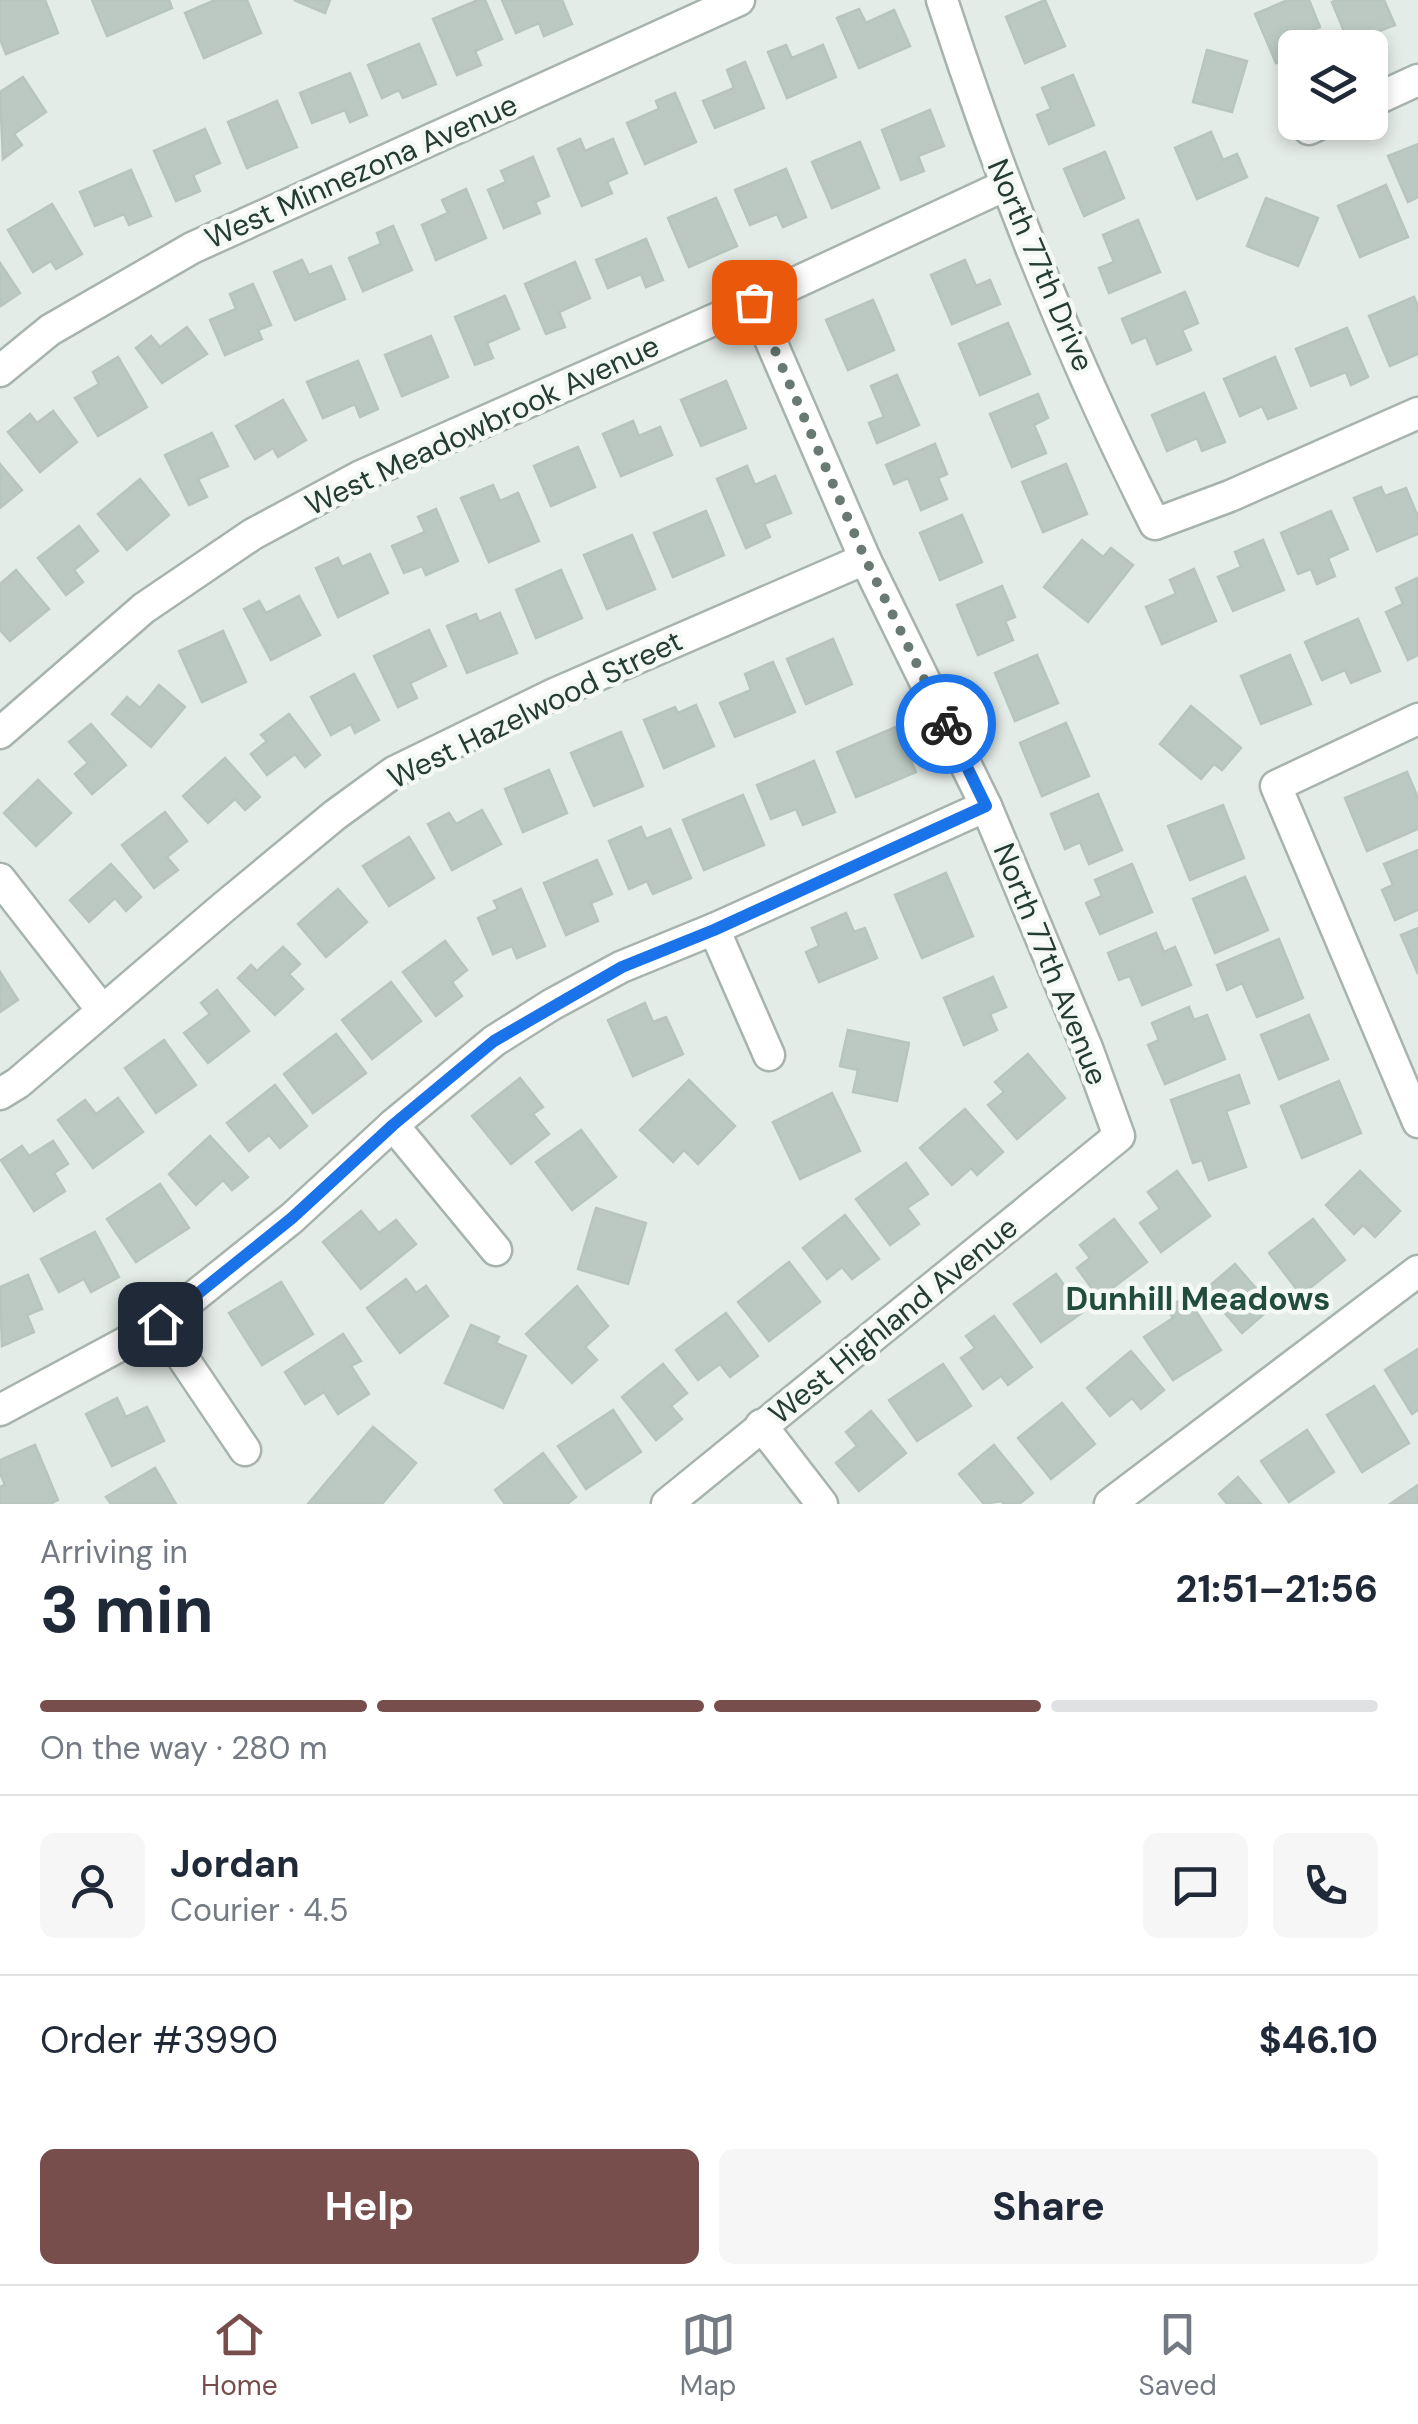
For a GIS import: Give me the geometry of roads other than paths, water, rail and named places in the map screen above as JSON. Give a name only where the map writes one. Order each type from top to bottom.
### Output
[{"type":"street","name":"West Minnezona Avenue","points":[[0,371],[50,330],[192,248],[739,0]]},
{"type":"street","name":"North 77th Drive","points":[[942,0],[1006,186],[1122,458],[1155,524],[1230,496],[1418,412]]},
{"type":"street","points":[[1388,94],[1418,80]]},
{"type":"street","name":"West Meadowbrook Avenue","points":[[0,733],[144,608],[253,534],[378,468],[1006,186]]},
{"type":"street","name":"North 77th Avenue","points":[[754,302],[865,558],[986,806],[1087,1048],[1119,1136]]},
{"type":"street","name":"West Hazelwood Street","points":[[0,1094],[18,1083],[334,815],[394,772],[554,694],[865,558]]},
{"type":"street","points":[[1418,718],[1276,786],[1418,1122]]},
{"type":"street","points":[[0,1410],[160,1324],[292,1218],[393,1125],[494,1041],[551,1005],[622,967],[714,930],[986,806]]},
{"type":"street","points":[[0,879],[102,1010]]},
{"type":"street","points":[[714,930],[769,1054]]},
{"type":"street","points":[[393,1125],[496,1250]]},
{"type":"street","name":"West Highland Avenue","points":[[667,1504],[966,1259],[1060,1188],[1119,1136]]},
{"type":"street","points":[[1110,1504],[1418,1271]]},
{"type":"street","points":[[160,1324],[244,1450]]},
{"type":"street","points":[[760,1425],[822,1504]]},
{"type":"district","name":"Dunhill Meadows","points":[[1198,1299]]}]
